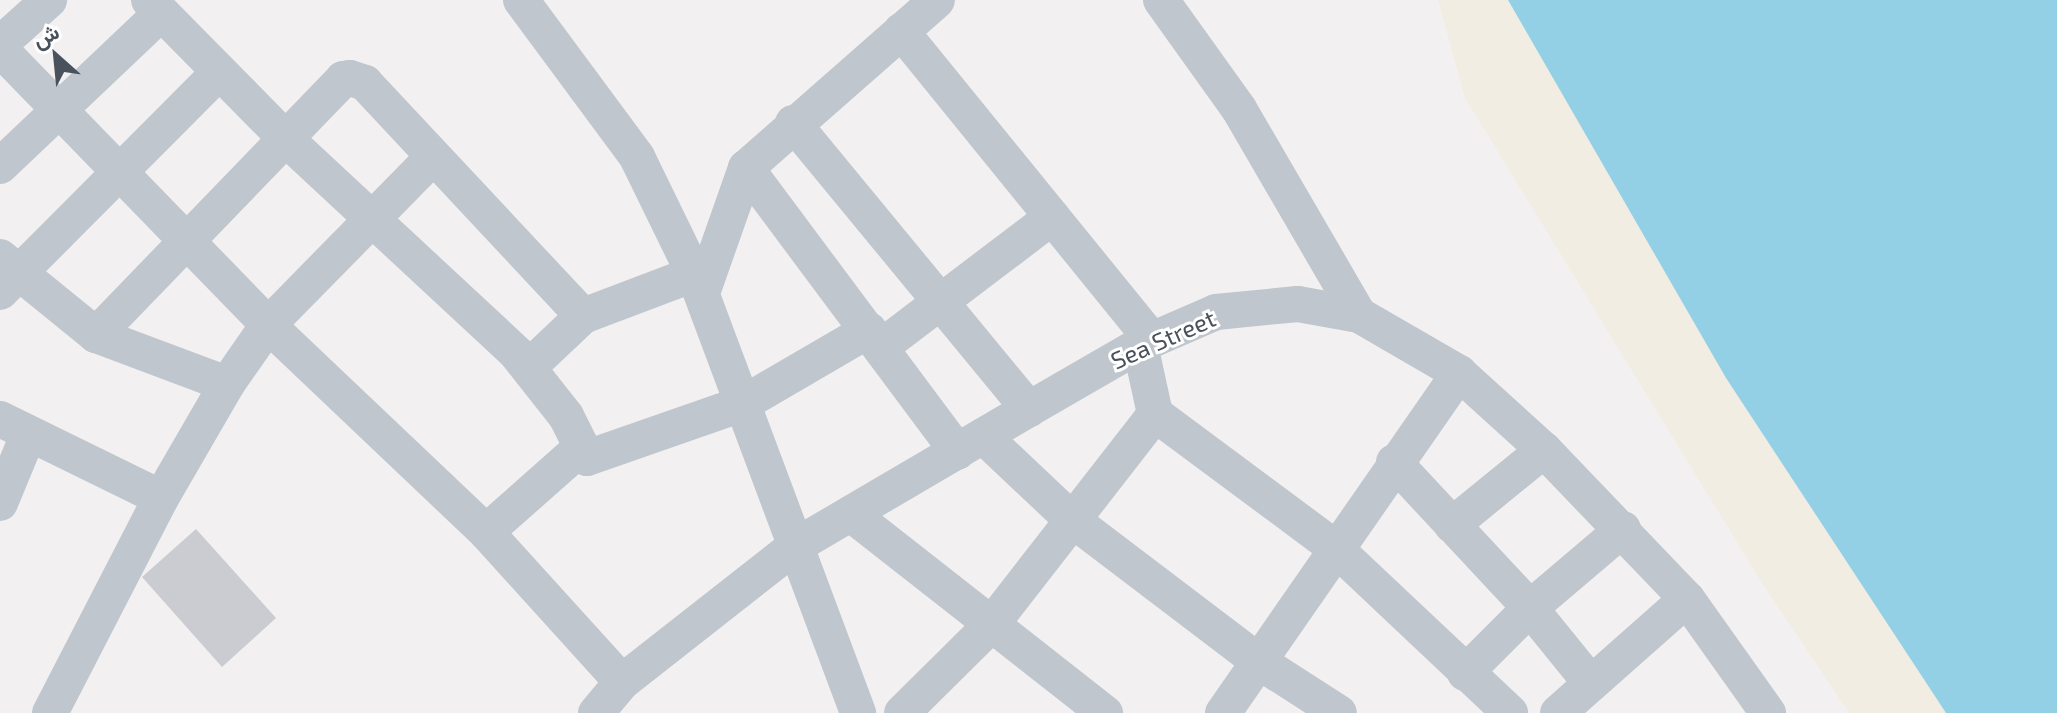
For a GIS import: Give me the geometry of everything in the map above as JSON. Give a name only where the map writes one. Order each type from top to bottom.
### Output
[{"type":"street","points":[[49,0],[0,47],[268,325],[486,532],[622,682]]},
{"type":"street","points":[[521,0],[637,157],[698,283],[858,713]]},
{"type":"street","points":[[698,283],[746,168],[793,123],[937,0]]},
{"type":"street","points":[[1161,0],[1239,109],[1359,315]]},
{"type":"street","points":[[0,166],[155,6],[286,139],[529,367],[566,416],[585,457],[595,458],[742,404],[875,339],[941,300],[1052,217]]},
{"type":"street","points":[[901,31],[1052,217],[1146,342],[1155,414],[991,625],[902,713]]},
{"type":"street","points":[[218,73],[119,171],[6,275],[96,335],[227,384]]},
{"type":"street","points":[[96,335],[188,244],[286,139],[350,78],[365,83],[583,316]]},
{"type":"street","points":[[793,123],[1029,409]]},
{"type":"street","points":[[50,713],[161,498],[227,384],[268,325],[433,157]]},
{"type":"street","points":[[746,168],[875,339],[971,444],[1258,661],[1339,713]]},
{"type":"street","points":[[529,367],[583,316],[698,283]]},
{"type":"street","name":"Sea Street","points":[[596,713],[622,682],[797,545],[1029,409],[1146,342],[1216,312],[1298,304],[1359,315],[1459,373],[1544,450],[1687,599],[1768,713]]},
{"type":"street","points":[[1223,713],[1334,547],[1459,373]]},
{"type":"street","points":[[1155,414],[1334,547],[1510,713]]},
{"type":"street","points":[[0,503],[14,427],[161,498]]},
{"type":"street","points":[[486,532],[581,448]]},
{"type":"street","points":[[1452,525],[1544,450]]},
{"type":"street","points":[[1394,462],[1530,608],[1590,682]]},
{"type":"street","points":[[851,514],[1105,713]]},
{"type":"street","points":[[1465,673],[1530,608],[1623,529]]},
{"type":"street","points":[[1558,713],[1687,599]]},
{"type":"sand","points":[[1438,0],[1508,0],[1726,378],[1946,713],[1849,713],[1762,583],[1465,98]]},
{"type":"water","points":[[1508,0],[2057,0],[2057,713],[1946,713],[1726,378]]},
{"type":"building","points":[[196,529],[276,618],[222,667],[142,577]]}]
